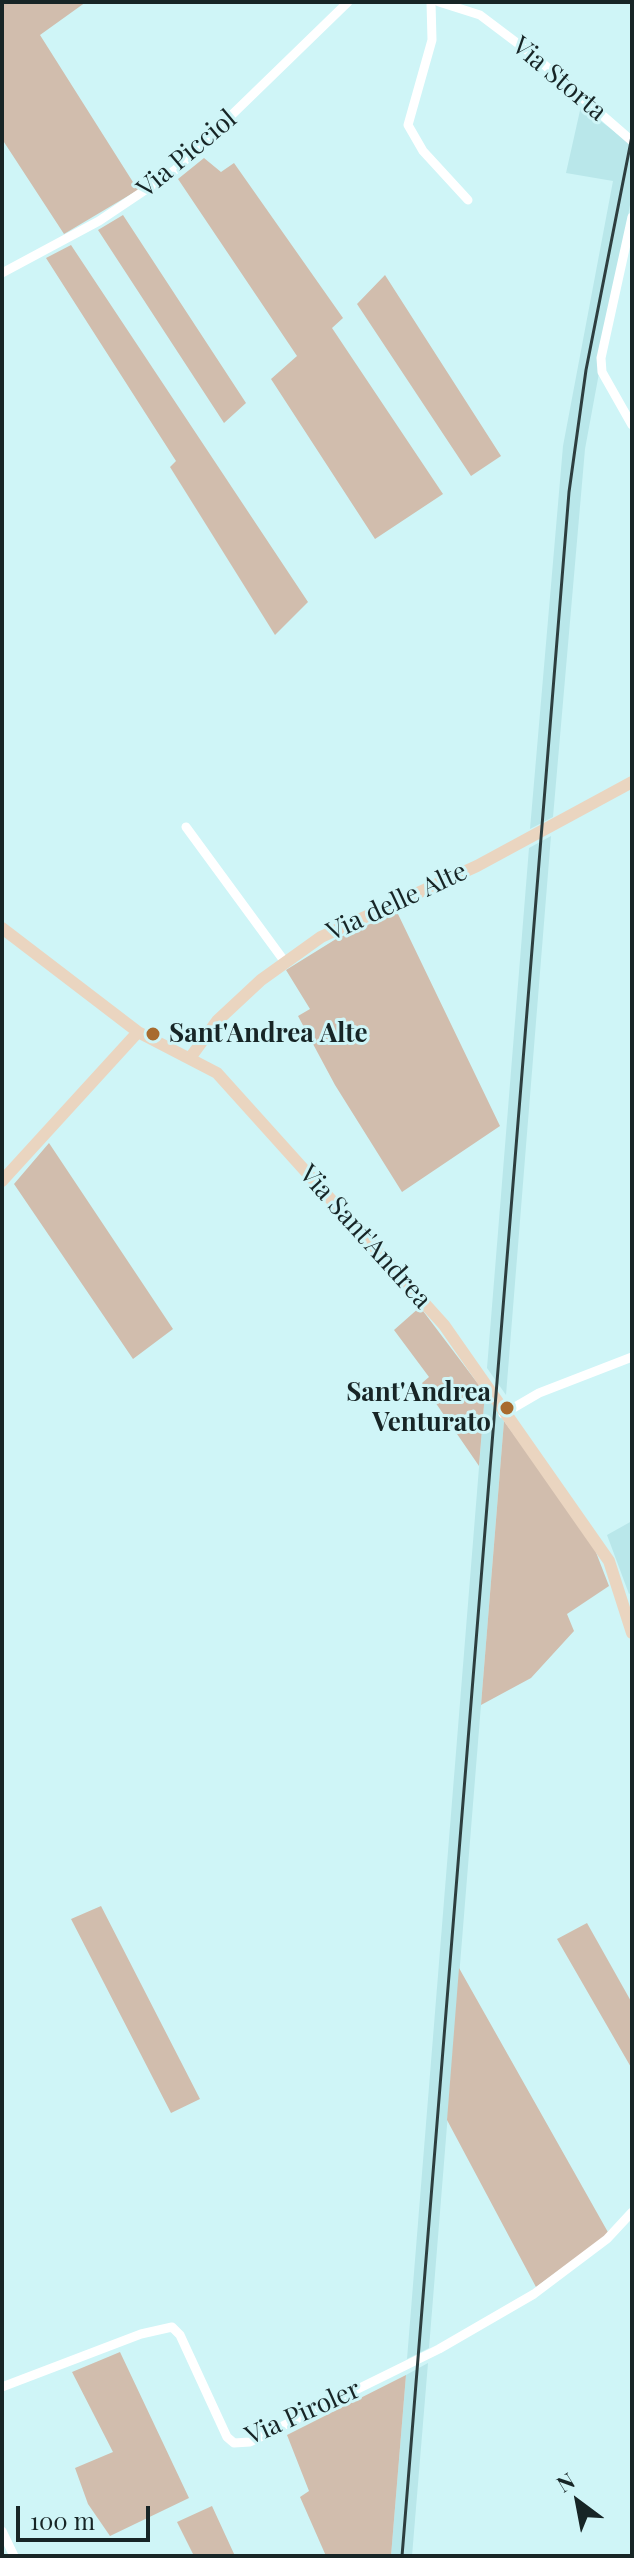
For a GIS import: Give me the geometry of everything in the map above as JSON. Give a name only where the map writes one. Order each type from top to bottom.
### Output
[{"type":"street","name":"Via Picciol","points":[[2,273],[99,221],[175,170],[348,2]]},
{"type":"street","points":[[431,2],[432,40],[408,125],[423,151],[468,200]]},
{"type":"street","name":"Via Storta","points":[[439,2],[480,15],[533,55],[632,141]]},
{"type":"street","points":[[632,217],[601,358],[602,372],[632,425]]},
{"type":"street","name":"Via delle Alte","points":[[190,1058],[217,1021],[285,962],[321,937],[477,866],[632,782]]},
{"type":"street","points":[[186,827],[285,962]]},
{"type":"street","name":"Via Sant'Andrea","points":[[2,928],[138,1032],[217,1073],[444,1325],[503,1414],[609,1561],[632,1633]]},
{"type":"street","points":[[2,1181],[138,1032]]},
{"type":"street","points":[[503,1414],[539,1393],[632,1357]]},
{"type":"street","name":"Via Piroler","points":[[2,2387],[141,2334],[172,2327],[180,2335],[227,2437],[234,2443],[250,2442],[439,2349],[534,2294],[607,2239],[632,2212]]},
{"type":"street","points":[[2,2531],[14,2556]]},
{"type":"shaded area","points":[[2,2],[86,2],[40,35],[138,190],[64,234],[2,139]]},
{"type":"shaded area","points":[[581,106],[632,145],[632,194],[585,449],[553,817],[530,829],[563,446],[613,181],[566,173]]},
{"type":"shaded area","points":[[204,158],[221,172],[234,163],[343,318],[332,328],[443,494],[375,539],[271,379],[297,356],[178,179]]},
{"type":"shaded area","points":[[123,215],[246,403],[224,423],[98,230]]},
{"type":"shaded area","points":[[71,245],[308,602],[275,635],[170,467],[176,461],[46,258]]},
{"type":"shaded area","points":[[385,275],[501,456],[471,476],[357,304]]},
{"type":"shaded area","points":[[551,836],[506,1395],[487,1368],[529,848]]},
{"type":"shaded area","points":[[397,912],[500,1126],[402,1192],[335,1085],[298,1016],[310,1009],[286,970],[336,939]]},
{"type":"shaded area","points":[[49,1143],[173,1329],[133,1359],[14,1184]]},
{"type":"shaded area","points":[[420,1307],[485,1393],[479,1466],[422,1383],[429,1377],[394,1330]]},
{"type":"shaded area","points":[[485,1393],[504,1421],[429,2348],[407,2359]]},
{"type":"shaded area","points":[[504,1421],[592,1542],[609,1586],[567,1614],[574,1631],[531,1678],[481,1705]]},
{"type":"shaded area","points":[[632,1521],[632,1592],[629,1594],[607,1535]]},
{"type":"shaded area","points":[[101,1906],[200,2099],[171,2113],[71,1919]]},
{"type":"shaded area","points":[[587,1923],[632,2003],[632,2069],[557,1939]]},
{"type":"shaded area","points":[[459,1968],[609,2234],[536,2287],[447,2120]]},
{"type":"shaded area","points":[[120,2352],[189,2498],[110,2536],[88,2504],[75,2468],[113,2452],[72,2372]]},
{"type":"shaded area","points":[[428,2363],[412,2556],[391,2556],[406,2375]]},
{"type":"shaded area","points":[[406,2375],[391,2556],[326,2556],[300,2497],[309,2491],[287,2435]]},
{"type":"shaded area","points":[[212,2506],[235,2556],[194,2556],[177,2522]]},
{"type":"railway","points":[[402,2556],[569,492],[586,370],[632,136]]},
{"type":"place","name":"Sant'Andrea Alte","points":[[153,1034]]},
{"type":"place","name":"Sant'Andrea Venturato","points":[[507,1408]]}]
